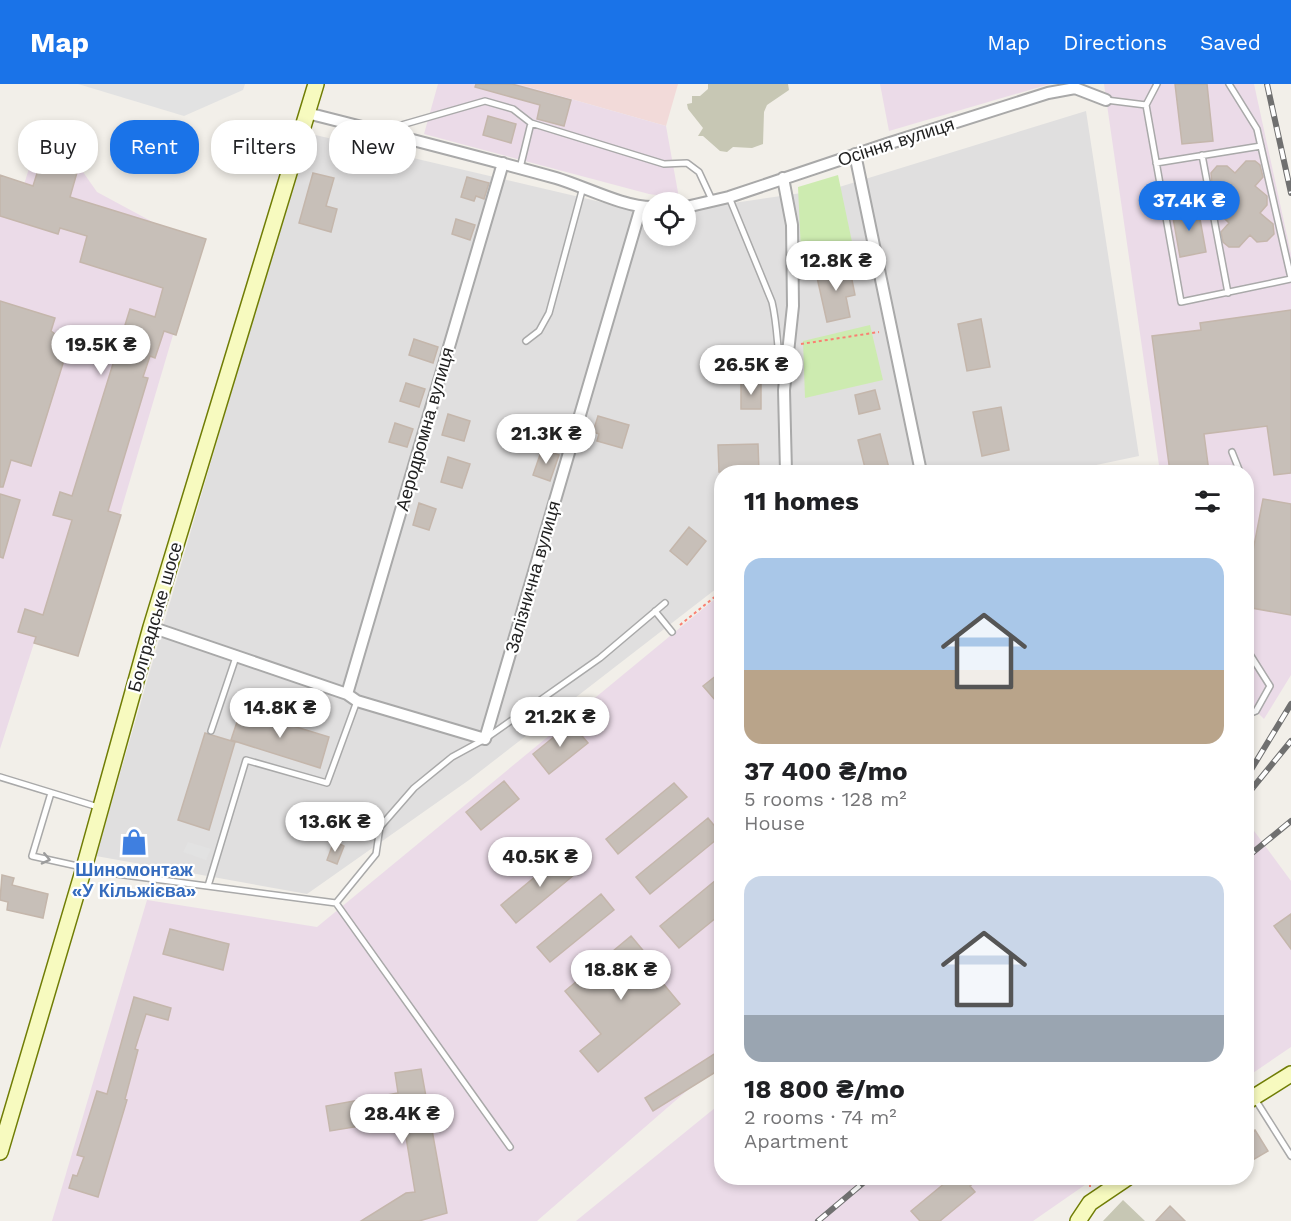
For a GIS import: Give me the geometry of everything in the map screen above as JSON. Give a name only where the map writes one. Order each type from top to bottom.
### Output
[{"type":"main road","name":"Болградське шосе","points":[[0,1152],[84,868],[151,627],[316,84]]},
{"type":"main road","points":[[1254,1097],[1291,1074]]},
{"type":"main road","points":[[1065,1221],[1117,1185]]},
{"type":"main road","points":[[1078,1221],[1090,1203]]},
{"type":"street","name":"Осіння вулиця","points":[[696,205],[729,197],[1048,89],[1076,88],[1106,100]]},
{"type":"street","points":[[307,113],[334,120]]},
{"type":"street","points":[[416,141],[520,168],[642,205]]},
{"type":"street","points":[[855,154],[919,465]]},
{"type":"street","name":"Аеродромна вулиця","points":[[347,694],[502,163]]},
{"type":"street","points":[[783,178],[792,225],[791,346],[784,390],[786,465]]},
{"type":"street","name":"Залізнична вулиця","points":[[485,739],[642,223]]},
{"type":"street","points":[[151,627],[347,694],[357,701],[485,739]]},
{"type":"lane","points":[[1157,84],[1146,105],[1181,302],[1291,279],[1257,129],[1229,84]]},
{"type":"lane","points":[[1106,100],[1146,105]]},
{"type":"lane","points":[[416,121],[485,101],[513,109],[531,123],[664,164],[687,163],[699,172],[713,202]]},
{"type":"lane","points":[[520,168],[531,123]]},
{"type":"lane","points":[[1156,163],[1261,146]]},
{"type":"lane","points":[[1202,155],[1228,293]]},
{"type":"lane","points":[[526,341],[539,330],[549,314],[583,186]]},
{"type":"lane","points":[[729,197],[772,302],[776,320],[777,358],[784,390]]},
{"type":"lane","points":[[1232,452],[1237,465]]},
{"type":"lane","points":[[336,903],[376,855],[381,827],[414,788],[452,757],[485,739],[600,658],[665,603]]},
{"type":"lane","points":[[656,611],[672,632]]},
{"type":"lane","points":[[211,731],[236,657]]},
{"type":"lane","points":[[1254,661],[1270,686],[1254,712]]},
{"type":"lane","points":[[208,886],[246,760],[327,783],[357,701]]},
{"type":"lane","points":[[0,777],[100,808]]},
{"type":"lane","points":[[51,793],[32,856],[84,868],[336,903],[510,1147]]},
{"type":"lane","points":[[1254,1105],[1291,1156]]},
{"type":"path","points":[[791,346],[890,330]]},
{"type":"path","points":[[672,632],[714,598]]},
{"type":"shaded area","points":[[78,84],[245,84],[243,90],[184,116]]},
{"type":"shaded area","points":[[438,84],[518,84],[666,126],[678,192],[642,192],[424,134]]},
{"type":"shaded area","points":[[518,84],[678,84],[666,126]]},
{"type":"shaded area","points":[[708,84],[788,84],[789,90],[767,105],[764,112],[763,144],[752,148],[733,147],[727,152],[720,151],[703,136],[698,136],[703,128],[688,109],[687,104],[692,103],[692,96],[700,96],[708,89]]},
{"type":"shaded area","points":[[880,84],[1050,84],[889,131]]},
{"type":"shaded area","points":[[1104,84],[1254,84],[1291,254],[1291,675],[1264,719],[1254,709],[1254,465],[1159,465]]},
{"type":"shaded area","points":[[1086,111],[1139,456],[1096,465],[714,465],[714,590],[469,780],[307,894],[96,856],[295,174],[317,174],[317,135],[329,138],[329,174],[416,174],[416,159],[642,212],[642,246],[696,246],[696,209],[836,188]]},
{"type":"shaded area","points":[[27,174],[84,174],[97,192],[199,247],[78,656],[34,643],[0,749],[0,185],[21,194]]},
{"type":"shaded area","points":[[714,600],[714,1067],[537,1221],[52,1221],[147,900],[317,927]]},
{"type":"shaded area","points":[[1254,831],[1291,881],[1291,1047],[1254,1072]]},
{"type":"shaded area","points":[[188,842],[211,849],[206,860],[183,852]]},
{"type":"shaded area","points":[[714,1109],[714,1185],[1085,1185],[1033,1221],[576,1221]]},
{"type":"shaded area","points":[[1123,1200],[1145,1221],[1103,1221]]},
{"type":"green space","points":[[838,175],[856,261],[802,273],[798,187]]},
{"type":"green space","points":[[870,325],[883,380],[805,398],[803,341]]},
{"type":"building","points":[[476,84],[512,84],[571,100],[564,126],[537,119],[540,105],[475,87]]},
{"type":"building","points":[[1175,84],[1207,84],[1213,141],[1182,144]]},
{"type":"building","points":[[488,116],[516,124],[511,143],[483,135]]},
{"type":"building","points":[[1246,161],[1255,161],[1260,165],[1263,177],[1255,186],[1267,196],[1267,205],[1260,213],[1273,224],[1274,234],[1267,241],[1257,242],[1250,235],[1239,247],[1229,247],[1223,242],[1221,232],[1229,223],[1218,212],[1216,204],[1224,194],[1212,184],[1211,173],[1217,166],[1227,166],[1235,173]]},
{"type":"building","points":[[37,174],[77,174],[70,197],[206,239],[176,335],[164,331],[155,358],[150,356],[143,377],[148,378],[108,511],[121,515],[78,656],[34,643],[36,637],[18,632],[25,609],[43,615],[72,520],[53,515],[60,492],[72,496],[130,309],[155,317],[163,288],[80,262],[87,236],[60,228],[58,234],[0,216],[0,175],[33,186]]},
{"type":"building","points":[[313,174],[334,178],[326,206],[337,209],[331,232],[299,223]]},
{"type":"building","points":[[467,177],[489,183],[484,199],[476,196],[474,201],[461,197]]},
{"type":"building","points":[[1198,208],[1206,252],[1180,257],[1172,212]]},
{"type":"building","points":[[456,219],[475,225],[470,240],[452,234]]},
{"type":"building","points":[[849,265],[855,295],[846,297],[850,317],[827,322],[816,273]]},
{"type":"building","points":[[0,301],[55,318],[51,331],[69,344],[31,466],[11,460],[3,487],[0,487]]},
{"type":"building","points":[[1291,310],[1291,473],[1274,475],[1267,426],[1204,434],[1208,465],[1169,465],[1152,336],[1201,330],[1200,323]]},
{"type":"building","points":[[981,319],[990,367],[967,371],[958,324]]},
{"type":"building","points":[[414,339],[438,347],[433,363],[409,355]]},
{"type":"building","points":[[406,383],[425,389],[419,407],[400,401]]},
{"type":"building","points":[[741,383],[761,383],[761,409],[741,409]]},
{"type":"building","points":[[875,390],[880,409],[859,414],[855,395]]},
{"type":"building","points":[[1001,407],[1009,450],[982,456],[973,412]]},
{"type":"building","points":[[448,414],[470,421],[464,441],[442,435]]},
{"type":"building","points":[[598,416],[629,425],[622,448],[597,441],[599,434],[593,432]]},
{"type":"building","points":[[395,423],[413,429],[407,447],[389,442]]},
{"type":"building","points":[[880,434],[888,465],[864,465],[858,440]]},
{"type":"building","points":[[758,444],[759,465],[719,465],[718,445]]},
{"type":"building","points":[[542,449],[559,455],[550,481],[533,475]]},
{"type":"building","points":[[448,457],[470,464],[462,488],[441,482]]},
{"type":"building","points":[[0,494],[20,500],[3,558],[0,557]]},
{"type":"building","points":[[1263,499],[1291,504],[1291,615],[1254,608],[1254,546]]},
{"type":"building","points":[[419,503],[436,509],[429,530],[413,525]]},
{"type":"building","points":[[689,527],[706,541],[687,565],[670,551]]},
{"type":"building","points":[[714,677],[714,699],[703,686]]},
{"type":"building","points":[[241,710],[329,737],[320,768],[231,740]]},
{"type":"building","points":[[571,723],[588,743],[549,774],[533,754]]},
{"type":"building","points":[[205,733],[235,742],[209,830],[178,820]]},
{"type":"building","points":[[504,781],[519,799],[481,830],[466,812]]},
{"type":"building","points":[[674,783],[687,797],[618,854],[606,839]]},
{"type":"building","points":[[708,818],[714,825],[714,842],[650,894],[636,877]]},
{"type":"building","points":[[334,841],[344,846],[337,864],[327,860]]},
{"type":"building","points":[[565,852],[580,870],[516,923],[501,905]]},
{"type":"building","points":[[2,875],[14,878],[12,885],[48,894],[43,918],[7,910],[8,902],[0,900]]},
{"type":"building","points":[[714,882],[714,920],[679,948],[660,926]]},
{"type":"building","points":[[601,894],[614,910],[550,962],[537,947]]},
{"type":"building","points":[[1291,914],[1291,949],[1274,926]]},
{"type":"building","points":[[170,929],[229,944],[223,970],[163,954]]},
{"type":"building","points":[[631,936],[657,967],[652,970],[680,1004],[598,1072],[580,1051],[601,1034],[565,991]]},
{"type":"building","points":[[134,997],[171,1008],[168,1020],[146,1014],[135,1049],[138,1050],[125,1099],[127,1100],[98,1197],[69,1188],[73,1175],[77,1176],[84,1157],[77,1155],[97,1091],[107,1094]]},
{"type":"building","points":[[714,1054],[714,1073],[653,1111],[645,1098]]},
{"type":"building","points":[[421,1069],[447,1213],[419,1221],[361,1221],[406,1193],[415,1192],[403,1119],[330,1131],[326,1106],[398,1093],[395,1073]]},
{"type":"building","points":[[1254,1131],[1268,1151],[1254,1159]]},
{"type":"building","points":[[943,1185],[971,1185],[975,1192],[940,1221],[920,1221],[911,1211]]},
{"type":"building","points":[[1170,1206],[1185,1221],[1156,1221]]},
{"type":"railway","points":[[1267,84],[1291,193]]},
{"type":"railway","points":[[1254,765],[1291,704]]},
{"type":"railway","points":[[1254,786],[1291,741]]},
{"type":"railway","points":[[1254,851],[1291,821]]},
{"type":"railway","points":[[818,1221],[861,1185]]},
{"type":"place","name":"Шиномонтаж «У Кільжієва»","points":[[134,842]]}]
